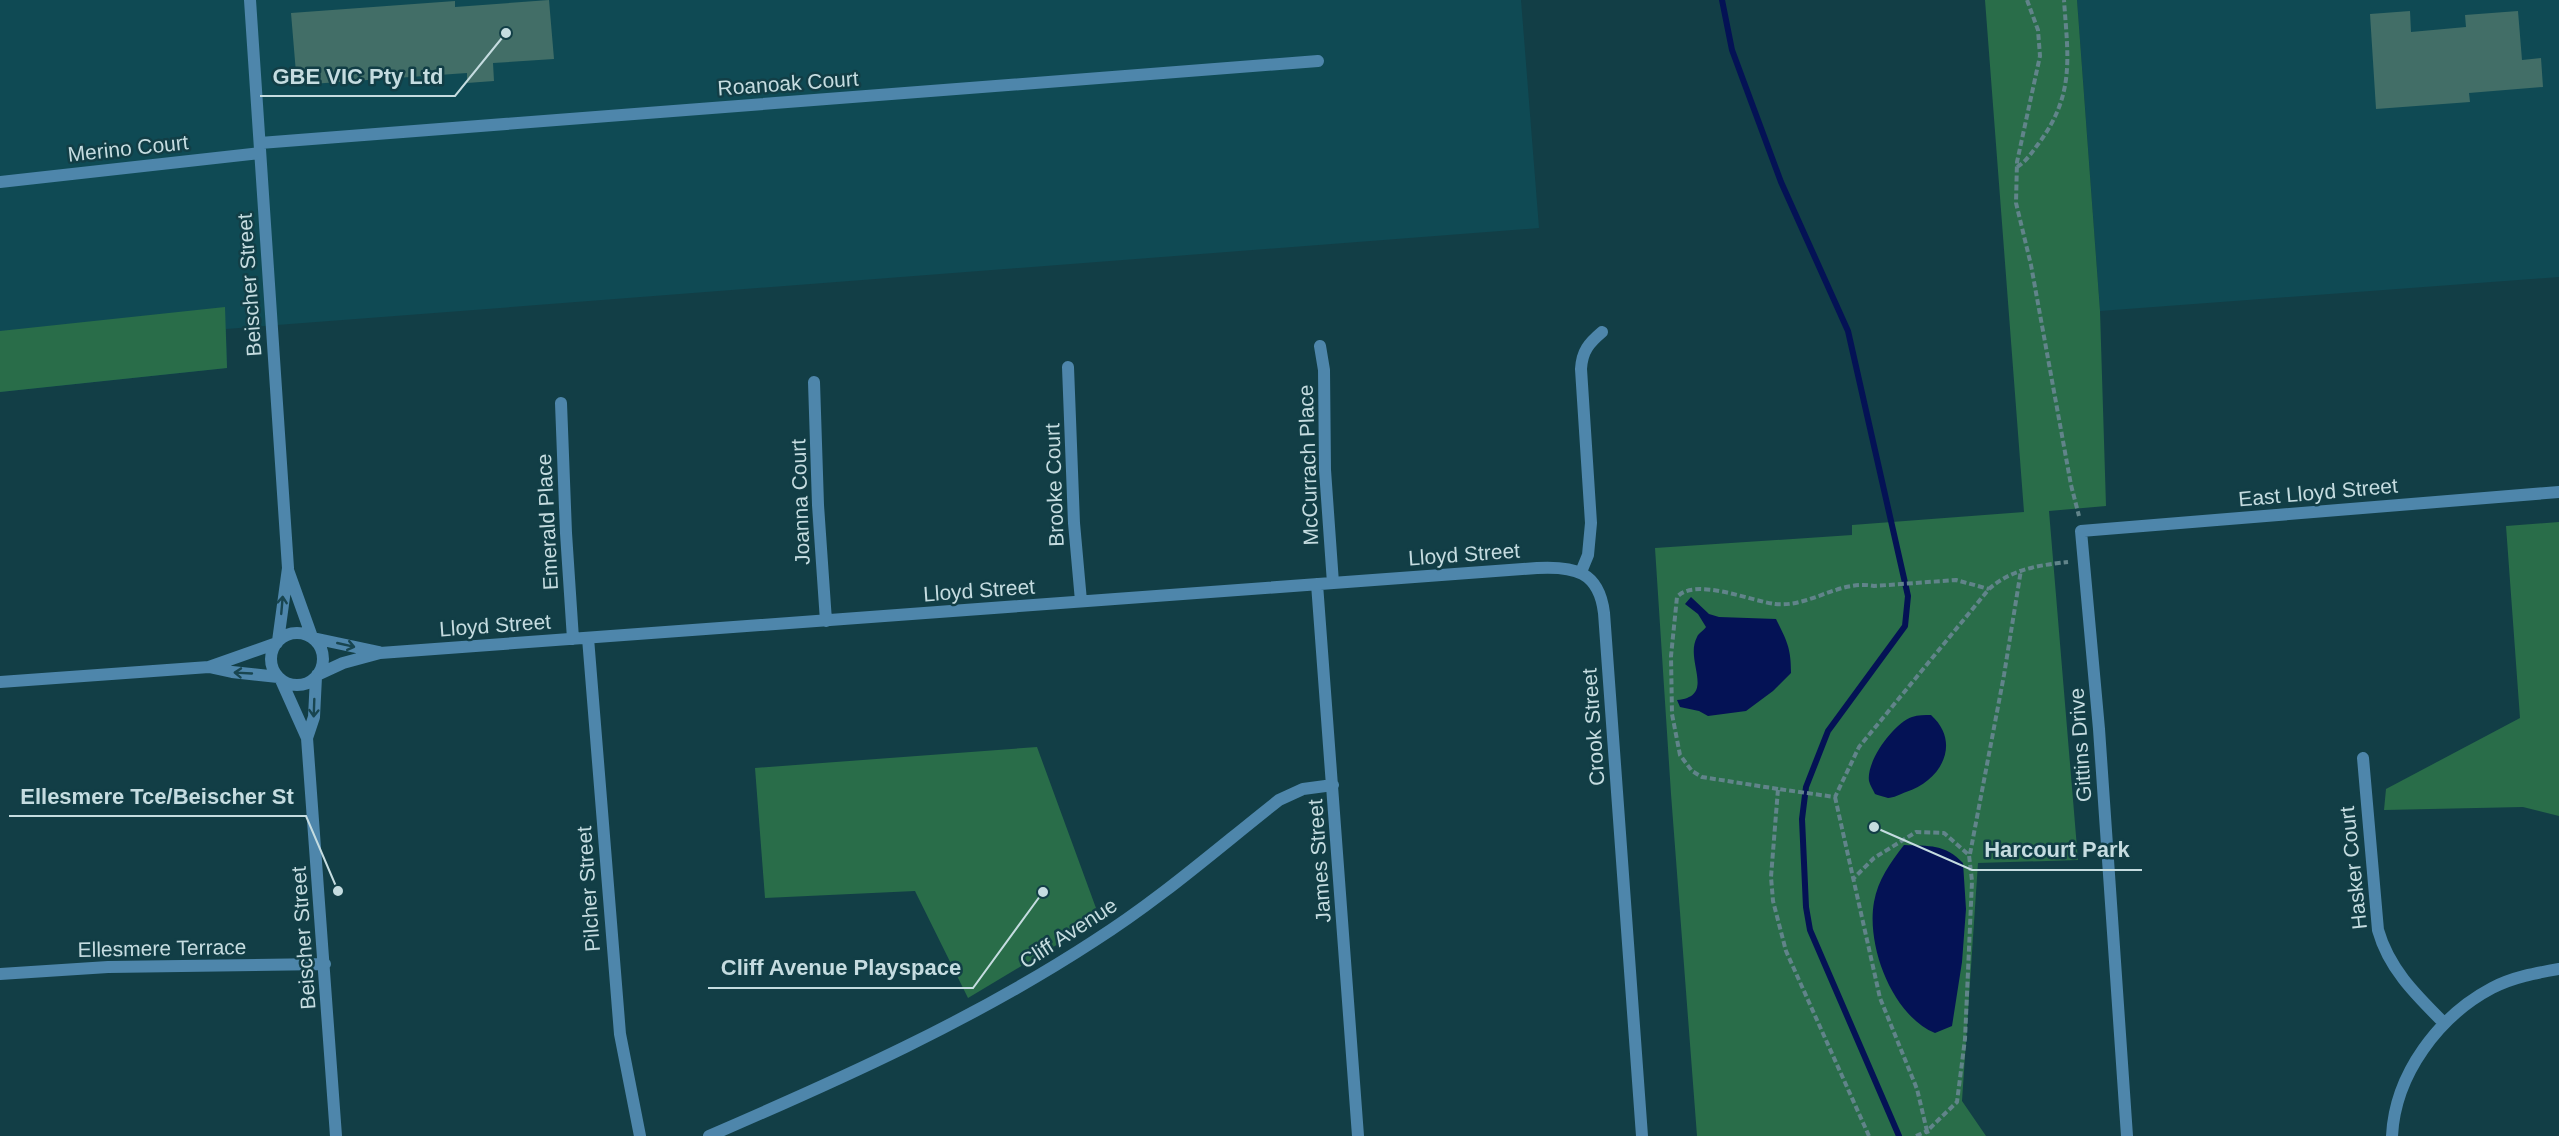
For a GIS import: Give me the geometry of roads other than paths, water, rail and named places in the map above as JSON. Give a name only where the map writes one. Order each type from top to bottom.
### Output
[{"type":"street","name":"Beischer Street","points":[[250,0],[288,568],[277,642]]},
{"type":"street","name":"Roanoak Court","points":[[260,148],[1318,62]]},
{"type":"street","name":"Merino Court","points":[[0,182],[260,148]]},
{"type":"street","points":[[1581,572],[1588,555],[1590,523],[1582,356],[1587,347],[1602,332]]},
{"type":"street","name":"McCurrach Place","points":[[1320,345],[1324,370],[1325,470],[1333,583]]},
{"type":"street","name":"Brooke Court","points":[[1068,367],[1074,523],[1081,602]]},
{"type":"street","name":"Joanna Court","points":[[813,382],[826,621]]},
{"type":"street","name":"Emerald Place","points":[[561,403],[573,639]]},
{"type":"street","name":"East Lloyd Street","points":[[2081,531],[2559,492]]},
{"type":"street","name":"Gittins Drive","points":[[2081,531],[2100,740],[2127,1136]]},
{"type":"street","name":"Lloyd Street","points":[[316,676],[342,663],[380,653],[1551,567],[1581,572]]},
{"type":"street","name":"Beischer Street","points":[[288,568],[312,638]]},
{"type":"street","name":"Crook Street","points":[[1581,572],[1594,582],[1604,613],[1642,1136]]},
{"type":"street","name":"James Street","points":[[1317,584],[1358,1136]]},
{"type":"street","points":[[0,682],[208,667],[294,634],[312,638],[322,657],[322,665],[316,676],[307,683],[299,685],[291,685],[279,678],[208,667]]},
{"type":"street","name":"Lloyd Street","points":[[312,638],[380,653]]},
{"type":"street","name":"Pilcher Street","points":[[588,638],[620,1034],[640,1136]]},
{"type":"street","points":[[277,642],[271,654],[271,663],[279,678]]},
{"type":"street","name":"Beischer Street","points":[[307,738],[314,717],[316,676]]},
{"type":"street","name":"Beischer Street","points":[[279,678],[307,738],[336,1136]]},
{"type":"street","name":"Hasker Court","points":[[2363,758],[2378,930],[2382,946],[2398,974],[2444,1023]]},
{"type":"street","name":"Cliff Avenue","points":[[709,1136],[812,1091],[981,1010],[1119,925],[1279,800],[1303,789],[1333,785]]},
{"type":"street","name":"Ellesmere Terrace","points":[[0,974],[108,967],[325,964]]},
{"type":"street","points":[[2392,1136],[2400,1096],[2407,1078],[2444,1023],[2474,999],[2494,987],[2522,976],[2559,969]]},
{"type":"waterway","points":[[1722,0],[1732,50],[1781,182],[1848,331],[1908,596],[1905,626],[1828,731],[1806,787],[1802,819],[1806,907],[1810,930],[1899,1136]]},
{"type":"place","name":"GBE VIC Pty Ltd","points":[[506,33]]},
{"type":"place","name":"Harcourt Park","points":[[1874,827]]},
{"type":"place","name":"Ellesmere Tce/Beischer St","points":[[338,891]]},
{"type":"place","name":"Cliff Avenue Playspace","points":[[1043,892]]}]
